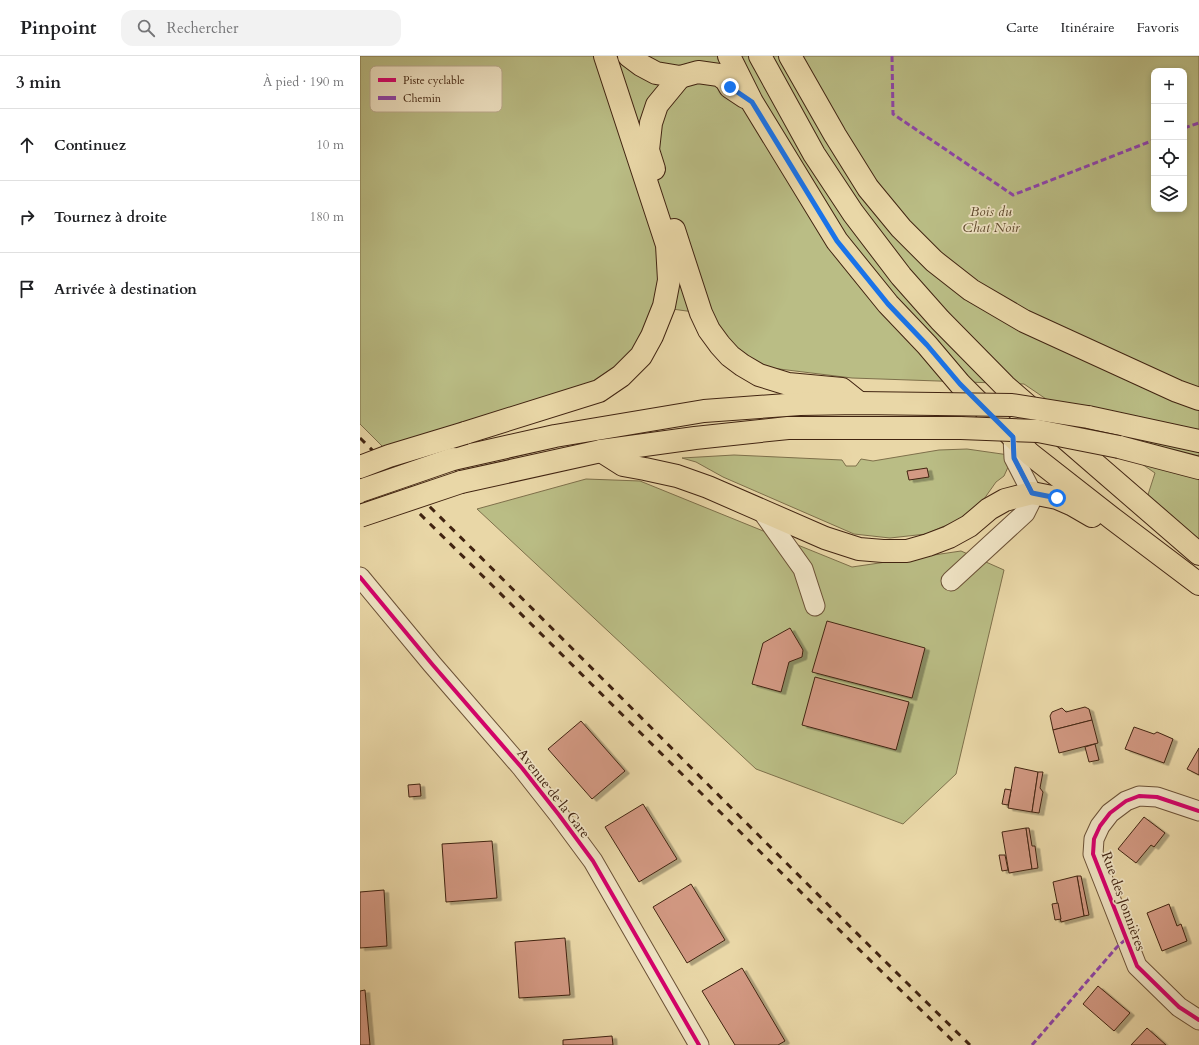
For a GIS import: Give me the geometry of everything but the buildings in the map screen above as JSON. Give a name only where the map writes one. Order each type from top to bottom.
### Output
[{"type":"main road","points":[[360,467],[389,456],[599,391],[621,376],[641,356],[652,336],[664,306],[669,280],[667,245],[605,56]]},
{"type":"main road","points":[[628,56],[656,73],[680,77],[698,72],[719,75],[726,80],[730,87],[752,102]]},
{"type":"main road","points":[[729,56],[752,102],[837,241],[888,304],[927,345],[960,384],[1030,454],[1199,584]]},
{"type":"main road","points":[[760,56],[814,154],[853,213],[901,276],[930,309],[976,358],[1005,386],[1199,554]]},
{"type":"main road","points":[[790,56],[868,188],[901,228],[934,261],[971,290],[1024,321],[1177,391],[1199,399]]},
{"type":"main road","points":[[680,77],[658,105],[651,123],[648,150],[701,313],[709,330],[730,356],[760,375],[788,384],[842,388],[859,403]]},
{"type":"main road","points":[[360,491],[452,459],[554,436],[704,411],[800,404],[859,403],[1012,405],[1088,417],[1199,441]]},
{"type":"main road","points":[[360,516],[462,482],[601,451],[695,438],[788,428],[962,428],[1038,431],[1119,447],[1199,468]]},
{"type":"main road","points":[[601,451],[623,465],[677,476],[708,487],[826,538],[859,549],[883,552],[907,551],[928,545],[949,537],[969,526],[989,509],[1005,500],[1032,493],[1057,498],[1073,505],[1091,516],[1113,519]]},
{"type":"street","points":[[951,582],[1025,513],[1031,501],[1032,493],[1014,458],[1013,437]]},
{"type":"street","points":[[761,510],[803,569],[815,606]]},
{"type":"street","name":"Avenue de la Gare","points":[[360,577],[432,664],[522,768],[593,861],[699,1045]]},
{"type":"street","name":"Rue des Jonnières","points":[[1199,811],[1157,797],[1139,796],[1126,801],[1110,813],[1100,826],[1094,839],[1093,854],[1137,966],[1179,1007],[1199,1020]]},
{"type":"green space","name":"Bois du Chat Noir","points":[[360,56],[1199,56],[1199,543],[1144,507],[1155,473],[1024,384],[852,378],[763,367],[745,359],[709,314],[657,307],[634,352],[599,383],[383,447],[360,424]]},
{"type":"green space","points":[[967,449],[1009,455],[1009,465],[1004,476],[996,482],[984,499],[971,511],[956,521],[926,534],[890,538],[854,534],[723,477],[696,462],[682,458],[734,455],[842,460],[846,466],[856,466],[861,459],[873,461],[939,450]]},
{"type":"green space","points":[[586,479],[640,481],[852,567],[961,551],[1004,570],[956,774],[903,824],[756,769],[477,509]]},
{"type":"railway","points":[[360,438],[970,1045]]},
{"type":"railway","points":[[360,455],[957,1045]]},
{"type":"marked path","points":[[892,56],[893,114],[1013,195],[1151,141]]},
{"type":"marked path","points":[[1187,127],[1199,123]]},
{"type":"marked path","points":[[1032,1045],[1117,947],[1126,939]]},
{"type":"cycle path","points":[[1013,437],[1014,458],[1032,493]]},
{"type":"cycle path","points":[[360,577],[432,664],[522,768],[593,861],[699,1045]]},
{"type":"cycle path","points":[[1199,811],[1157,797],[1139,796],[1126,801],[1110,813],[1100,826],[1094,839],[1093,854],[1137,966],[1179,1007],[1199,1020]]},
{"type":"route","points":[[730,87],[752,102],[837,241],[888,304],[927,345],[960,384],[1013,437],[1014,458],[1032,493],[1057,498]]}]
